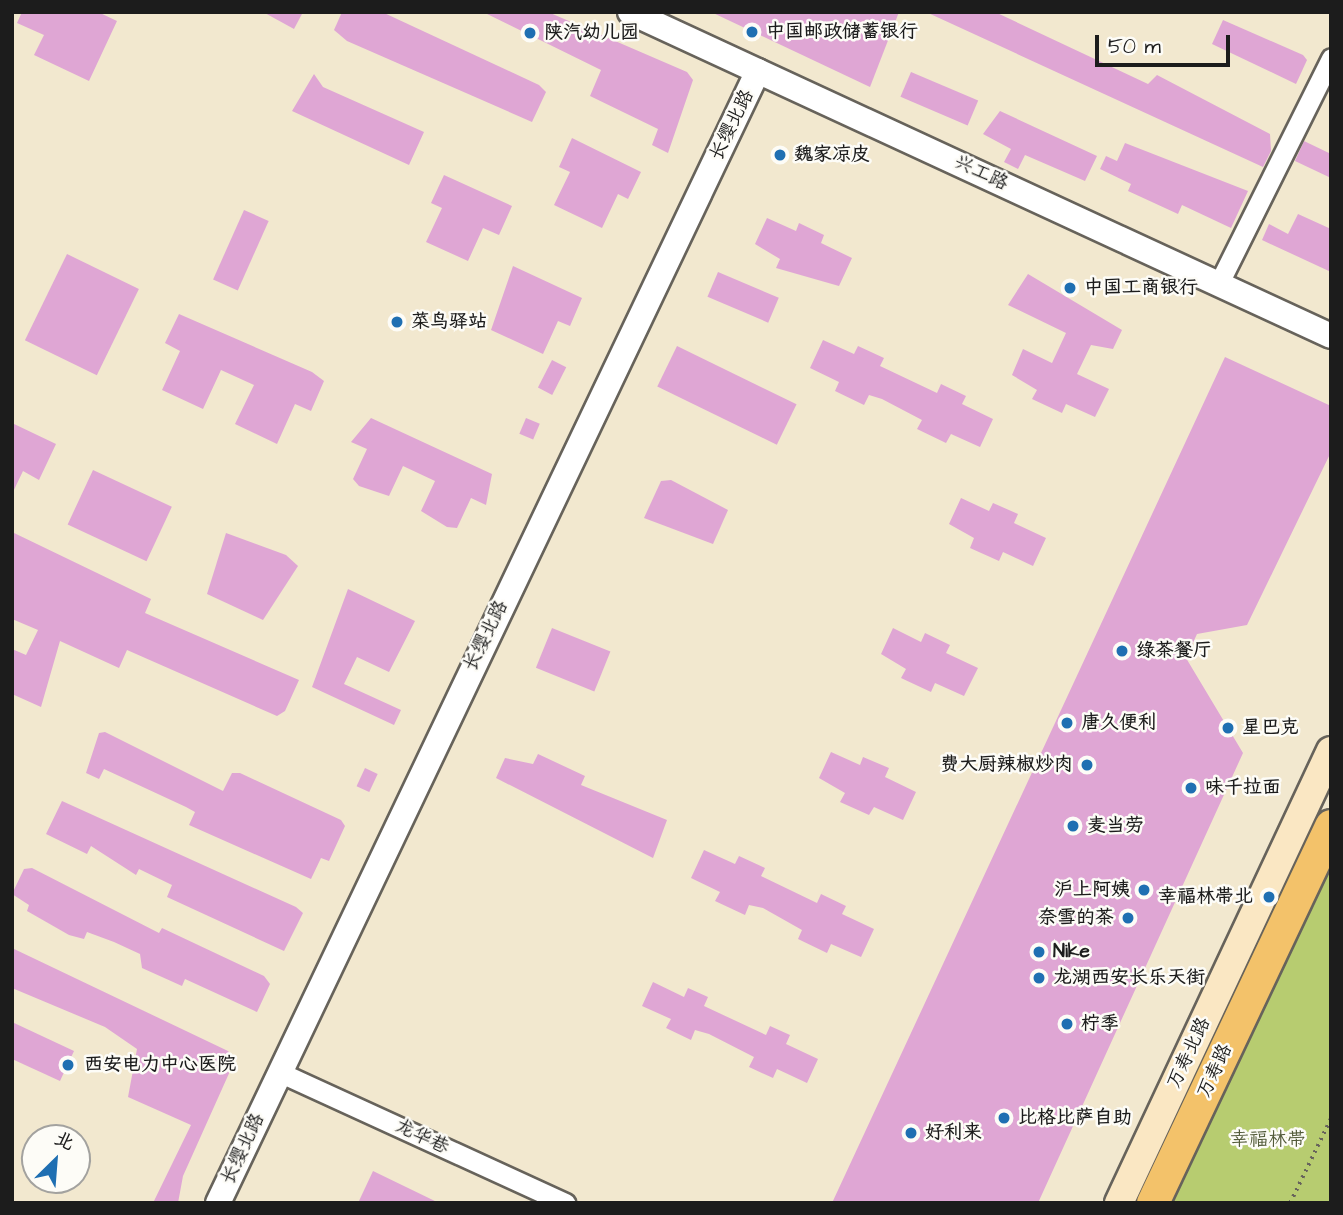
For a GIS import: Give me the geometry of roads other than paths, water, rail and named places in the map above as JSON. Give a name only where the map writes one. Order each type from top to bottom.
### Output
[{"type":"main road","name":"万寿北路","points":[[1119,1203],[1331,751]]},
{"type":"main road","name":"万寿路","points":[[1153,1203],[1331,826]]},
{"type":"street","name":"兴工路","points":[[630,12],[1331,335]]},
{"type":"street","points":[[1219,282],[1331,58]]},
{"type":"street","name":"长缨北路","points":[[218,1203],[758,71]]},
{"type":"street","name":"龙华巷","points":[[279,1072],[565,1203]]},
{"type":"place","name":"中国邮政储蓄银行","points":[[752,32]]},
{"type":"place","name":"陕汽幼儿园","points":[[530,33]]},
{"type":"place","name":"魏家凉皮","points":[[780,155]]},
{"type":"place","name":"中国工商银行","points":[[1070,288]]},
{"type":"place","name":"菜鸟驿站","points":[[397,322]]},
{"type":"place","name":"绿茶餐厅","points":[[1122,651]]},
{"type":"place","name":"唐久便利","points":[[1067,723]]},
{"type":"place","name":"星巴克","points":[[1228,728]]},
{"type":"place","name":"费大厨辣椒炒肉","points":[[1087,765]]},
{"type":"place","name":"味千拉面","points":[[1191,788]]},
{"type":"place","name":"麦当劳","points":[[1073,826]]},
{"type":"place","name":"沪上阿姨","points":[[1144,890]]},
{"type":"place","name":"幸福林带北","points":[[1269,897]]},
{"type":"place","name":"奈雪的茶","points":[[1128,918]]},
{"type":"place","name":"Nike","points":[[1039,952]]},
{"type":"place","name":"龙湖西安长乐天街","points":[[1039,978]]},
{"type":"place","name":"柠季","points":[[1067,1024]]},
{"type":"place","name":"西安电力中心医院","points":[[68,1065]]},
{"type":"place","name":"比格比萨自助","points":[[1004,1118]]},
{"type":"place","name":"好利来","points":[[911,1133]]},
{"type":"park label","name":"幸福林带","points":[[1268,1140]]}]
